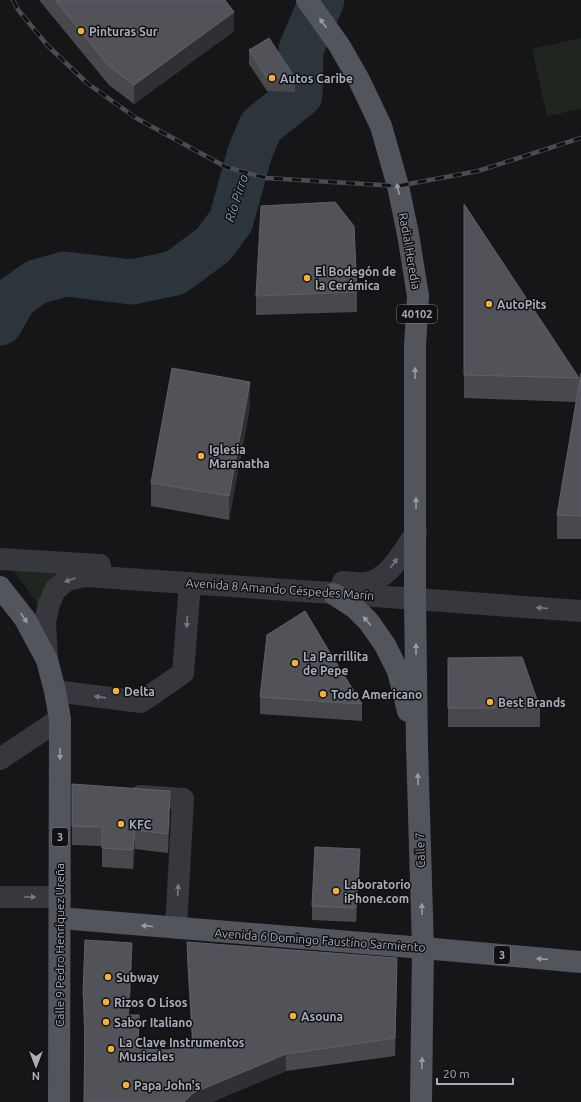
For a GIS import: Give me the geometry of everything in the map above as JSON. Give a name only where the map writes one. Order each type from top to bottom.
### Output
[{"type":"main road","name":"Radial Heredia","points":[[307,0],[339,45],[359,80],[380,126],[398,186],[408,234],[418,296],[415,346],[415,598]]},
{"type":"main road","name":"Calle 9 Pedro Henríquez Ureña","points":[[0,587],[25,619],[47,660],[56,691],[60,719],[59,1102]]},
{"type":"main road","points":[[334,594],[355,608],[369,622],[385,645],[398,670],[417,747]]},
{"type":"main road","name":"Calle 7","points":[[415,598],[417,747],[423,948],[421,1102]]},
{"type":"main road","name":"Avenida 6 Domingo Faustino Sarmiento","points":[[60,908],[176,928],[581,962]]},
{"type":"street","name":"Avenida 8 Amando Céspedes Marín","points":[[0,559],[365,583],[380,578],[391,568],[416,533]]},
{"type":"street","name":"Avenida 8 Amando Céspedes Marín","points":[[47,660],[45,622],[49,604],[55,590],[67,580],[85,576],[334,594],[415,598],[581,611]]},
{"type":"street","points":[[56,691],[141,702],[183,673],[190,583]]},
{"type":"street","points":[[0,759],[60,719]]},
{"type":"street","points":[[60,790],[83,792]]},
{"type":"street","points":[[122,794],[183,799],[176,928]]},
{"type":"street","points":[[0,897],[60,908]]},
{"type":"shaded area","points":[[581,38],[581,109],[547,116],[532,49]]},
{"type":"shaded area","points":[[12,568],[65,569],[47,617]]},
{"type":"building","points":[[55,0],[225,0],[234,12],[134,85],[109,66]]},
{"type":"building","points":[[269,38],[295,78],[267,78],[249,50]]},
{"type":"building","name":"El Bodegón de la Cerámica","points":[[335,202],[354,226],[357,292],[256,296],[261,206]]},
{"type":"building","name":"AutoPits","points":[[464,204],[579,378],[464,375]]},
{"type":"building","name":"Iglesia Maranatha","points":[[172,368],[250,382],[229,496],[151,483]]},
{"type":"building","points":[[581,373],[581,516],[557,515]]},
{"type":"building","points":[[305,611],[362,704],[260,697],[267,635]]},
{"type":"building","points":[[522,657],[540,708],[448,708],[448,658]]},
{"type":"building","points":[[72,784],[170,791],[168,834],[135,830],[133,850],[102,848],[102,827],[72,826]]},
{"type":"building","name":"Laboratorio iPhone.com","points":[[315,847],[360,849],[356,908],[312,906]]},
{"type":"building","points":[[85,940],[132,943],[128,1015],[139,1015],[138,1049],[168,1050],[193,1043],[187,942],[397,958],[395,1038],[286,1054],[193,1093],[184,1102],[84,1102],[85,1015],[83,992]]},
{"type":"waterway","name":"Río Pirro","points":[[0,323],[15,297],[36,282],[65,274],[132,282],[175,273],[213,245],[231,221],[250,152],[261,126],[300,95],[301,49],[322,0]]},
{"type":"railway","points":[[13,0],[19,11],[48,46],[87,83],[136,118],[226,167],[266,178],[398,186],[478,171],[581,138]]},
{"type":"place","name":"Pinturas Sur","points":[[81,31]]},
{"type":"place","name":"Autos Caribe","points":[[272,78]]},
{"type":"place","name":"El Bodegón de la Cerámica","points":[[307,278]]},
{"type":"place","name":"AutoPits","points":[[489,304]]},
{"type":"place","name":"Iglesia Maranatha","points":[[201,456]]},
{"type":"place","name":"La Parrillita de Pepe","points":[[295,663]]},
{"type":"place","name":"Delta","points":[[116,691]]},
{"type":"place","name":"Todo Americano","points":[[323,694]]},
{"type":"place","name":"Best Brands","points":[[490,702]]},
{"type":"place","name":"KFC","points":[[121,824]]},
{"type":"place","name":"Laboratorio iPhone.com","points":[[336,891]]},
{"type":"place","name":"Subway","points":[[108,977]]},
{"type":"place","name":"Rizos O Lisos","points":[[106,1002]]},
{"type":"place","name":"Asouna","points":[[293,1016]]},
{"type":"place","name":"Sabor Italiano","points":[[106,1022]]},
{"type":"place","name":"La Clave Instrumentos Musicales","points":[[111,1049]]},
{"type":"place","name":"Papa John's","points":[[126,1085]]}]
